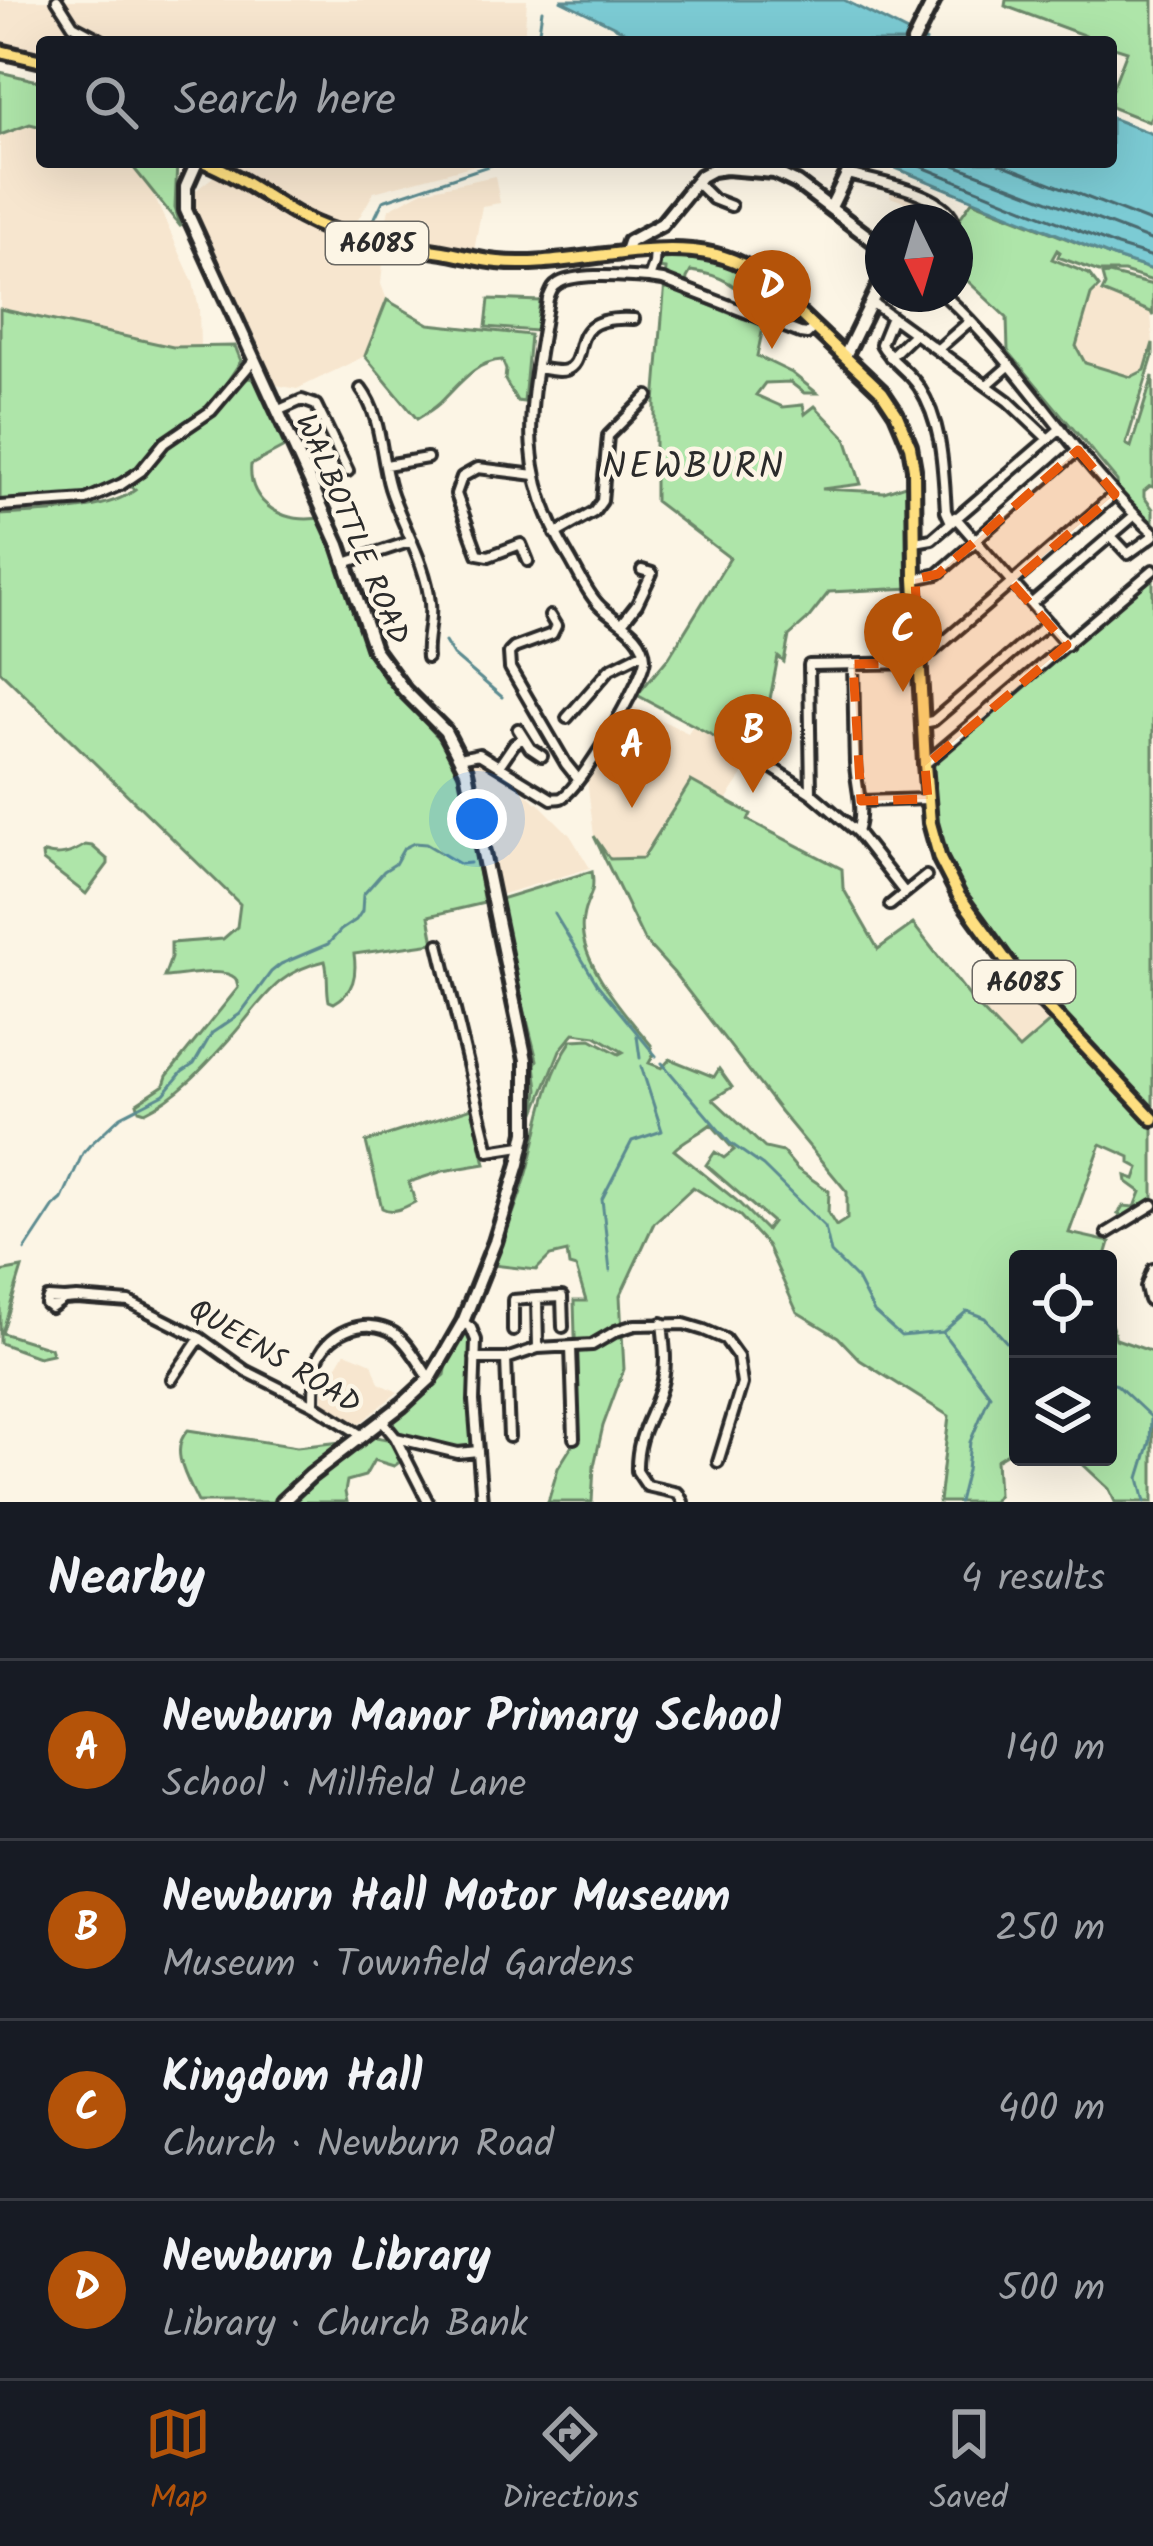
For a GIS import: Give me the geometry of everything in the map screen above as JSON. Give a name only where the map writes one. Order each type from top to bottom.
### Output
[{"type":"main road","points":[[0,51],[36,60]]},
{"type":"main road","name":"A6085","points":[[216,168],[304,219],[364,241],[500,262],[566,261],[655,250],[738,262],[759,275],[882,392],[906,436],[914,469],[922,723],[930,823],[940,859],[959,896],[1006,960],[1153,1118]]},
{"type":"street","points":[[57,0],[73,25],[94,36]]},
{"type":"street","points":[[916,36],[934,0]]},
{"type":"street","name":"WALBOTTLE ROAD","points":[[197,168],[186,187],[184,203],[345,562],[377,656],[446,731],[460,758],[526,1060],[526,1132],[519,1164],[463,1322],[430,1379]]},
{"type":"street","points":[[626,251],[629,242],[656,229],[696,182],[718,168],[774,172],[865,234]]},
{"type":"street","points":[[830,208],[850,168],[940,204]]},
{"type":"street","points":[[696,182],[713,199],[730,206]]},
{"type":"street","points":[[649,278],[655,250]]},
{"type":"street","points":[[460,758],[479,754],[557,800],[578,779],[630,700],[644,664],[644,652],[633,632],[596,602],[541,503],[530,425],[548,299],[558,284],[601,277],[663,280],[800,333],[808,334],[814,327]]},
{"type":"street","points":[[845,356],[866,312]]},
{"type":"street","points":[[886,312],[987,385],[1047,438]]},
{"type":"street","points":[[961,312],[1153,534],[1128,554],[1111,536]]},
{"type":"street","points":[[892,316],[881,344],[907,371],[930,409],[938,435],[946,511],[1066,645]]},
{"type":"street","points":[[537,368],[568,370],[592,326],[607,319],[634,320]]},
{"type":"street","points":[[938,349],[970,321]]},
{"type":"street","points":[[890,357],[915,333]]},
{"type":"street","points":[[0,506],[86,500],[122,484],[141,471],[164,443],[211,411],[254,360]]},
{"type":"street","points":[[987,385],[1010,365]]},
{"type":"street","points":[[361,389],[371,405],[390,487],[427,582],[428,658]]},
{"type":"street","points":[[371,405],[378,393]]},
{"type":"street","points":[[555,535],[601,505],[608,436],[647,396]]},
{"type":"street","points":[[278,411],[302,400],[316,405],[348,471]]},
{"type":"street","points":[[915,542],[932,539],[1061,428]]},
{"type":"street","points":[[915,579],[938,574],[1078,450]]},
{"type":"street","points":[[386,465],[427,458]]},
{"type":"street","points":[[528,561],[521,544],[489,556],[478,554],[456,494],[462,477],[478,468],[535,475]]},
{"type":"street","points":[[812,794],[808,664],[919,659],[1115,494]]},
{"type":"street","points":[[1031,604],[1135,515]]},
{"type":"street","points":[[345,562],[412,541]]},
{"type":"street","points":[[622,623],[648,586],[652,573],[642,569]]},
{"type":"street","points":[[925,764],[1153,570]]},
{"type":"street","points":[[550,616],[556,626],[552,634],[514,647],[509,653],[510,668],[578,779]]},
{"type":"street","points":[[922,723],[933,721],[1048,623]]},
{"type":"street","points":[[566,718],[610,669],[644,652]]},
{"type":"street","points":[[853,664],[855,771],[861,801],[857,832]]},
{"type":"street","points":[[500,766],[520,733],[542,756]]},
{"type":"street","points":[[755,757],[812,794],[857,832],[905,893]]},
{"type":"street","points":[[861,801],[928,799]]},
{"type":"street","points":[[890,904],[926,876]]},
{"type":"street","points":[[440,944],[489,1151],[521,1146]]},
{"type":"street","points":[[1107,1233],[1153,1205]]},
{"type":"street","points":[[1153,1269],[1146,1293],[1153,1302]]},
{"type":"street","points":[[511,1328],[513,1300],[562,1297],[563,1327]]},
{"type":"street","points":[[537,1298],[538,1348]]},
{"type":"street","name":"QUEENS ROAD","points":[[64,1299],[129,1302],[164,1318],[246,1371],[361,1435]]},
{"type":"street","points":[[463,1322],[476,1340],[474,1401],[482,1502]]},
{"type":"street","points":[[662,1323],[663,1381],[641,1432],[637,1472],[647,1486],[678,1493],[683,1502]]},
{"type":"street","points":[[475,1359],[506,1359],[538,1348],[592,1345],[635,1325],[684,1324],[725,1340],[737,1357],[742,1384],[719,1456],[734,1455]]},
{"type":"street","points":[[282,1502],[430,1379],[397,1334],[377,1326],[356,1327],[337,1335],[323,1349],[316,1364],[314,1405]]},
{"type":"street","points":[[172,1379],[200,1338]]},
{"type":"street","points":[[571,1347],[574,1438]]},
{"type":"street","points":[[506,1359],[509,1437]]},
{"type":"street","points":[[382,1421],[428,1502]]},
{"type":"street","points":[[395,1437],[458,1453],[478,1451]]},
{"type":"street","points":[[640,1502],[647,1486]]},
{"type":"highlighted area","points":[[1078,450],[1115,494],[1012,583],[1067,645],[925,766],[928,799],[861,801],[853,664],[919,663],[915,579],[938,574]]},
{"type":"shaded area","points":[[0,0],[527,0],[524,36],[36,36],[36,51],[0,41]]},
{"type":"shaded area","points":[[36,126],[36,168],[134,168],[148,183],[193,282],[200,347],[173,347],[0,309],[0,135]]},
{"type":"shaded area","points":[[238,168],[464,168],[374,192],[352,230],[304,209]]},
{"type":"shaded area","points":[[214,176],[320,233],[384,252],[381,284],[387,300],[365,356],[297,389],[271,384],[189,196]]},
{"type":"shaded area","points":[[495,176],[500,203],[482,206],[474,251],[383,238],[389,209],[423,191]]},
{"type":"shaded area","points":[[892,189],[936,204],[907,204],[890,197]]},
{"type":"shaded area","points":[[1096,290],[1151,312],[1153,343],[1145,370],[1131,377],[1085,363],[1076,346]]},
{"type":"shaded area","points":[[632,706],[688,733],[693,725],[755,757],[726,800],[691,781],[643,858],[610,859],[594,836],[586,771]]},
{"type":"shaded area","points":[[477,757],[540,805],[570,835],[590,868],[496,896],[470,765]]},
{"type":"shaded area","points":[[1009,974],[1052,1020],[1019,1050],[974,1002]]},
{"type":"shaded area","points":[[345,1352],[372,1363],[379,1383],[398,1392],[359,1424],[323,1405],[323,1389]]},
{"type":"green space","points":[[1006,0],[1153,0],[1153,111],[1149,122],[1117,109],[1117,77],[1127,51],[1117,48],[1117,36],[1086,36],[1005,6]]},
{"type":"green space","points":[[0,72],[36,81],[36,126],[0,135]]},
{"type":"green space","points":[[134,168],[177,168],[175,208],[181,227]]},
{"type":"green space","points":[[970,204],[1153,270],[1153,281],[1124,272],[1099,272],[1058,257],[1057,250],[1052,259],[1089,274],[1099,287],[1091,295],[1076,346],[1085,363],[1131,377],[1145,370],[1153,343],[1126,444],[1131,447],[1153,376],[1153,487],[1144,491],[1144,497],[1153,509],[1153,526],[1118,491],[1117,481],[1008,351],[1007,318],[973,286]]},
{"type":"green space","points":[[665,256],[727,263],[766,290],[791,317],[753,308],[735,287],[719,278],[691,271],[687,278],[685,295],[764,323],[757,356],[792,373],[817,393],[804,393],[790,382],[765,383],[756,395],[783,407],[803,405],[805,414],[815,406],[846,438],[861,484],[822,489],[884,492],[911,483],[912,588],[829,592],[789,636],[784,662],[778,657],[761,746],[751,756],[637,695],[669,657],[730,558],[655,501],[655,403],[666,269],[657,268]]},
{"type":"green space","points":[[1102,275],[1153,285],[1153,316],[1102,292]]},
{"type":"green space","points":[[489,299],[540,301],[536,331],[486,327]]},
{"type":"green space","points":[[387,300],[429,324],[530,335],[524,402],[517,401],[505,380],[502,360],[493,361],[470,374],[417,419],[365,356]]},
{"type":"green space","points":[[0,309],[173,347],[235,346],[241,361],[210,407],[164,437],[138,466],[108,485],[78,496],[0,502]]},
{"type":"green space","points":[[248,378],[254,379],[290,444],[251,465],[256,491],[284,515],[323,517],[348,579],[369,655],[385,680],[449,749],[464,791],[484,903],[429,916],[434,943],[354,954],[353,982],[334,1003],[329,1001],[325,961],[294,972],[271,990],[191,1079],[145,1112],[137,1103],[164,1085],[238,988],[235,978],[221,973],[164,977],[171,943],[223,939],[237,927],[240,904],[0,671],[0,515],[70,510],[122,498],[135,490],[127,484],[165,447]]},
{"type":"green space","points":[[1153,574],[1153,1108],[1012,958],[970,899],[944,856],[932,763]]},
{"type":"green space","points":[[691,781],[751,814],[748,820],[842,869],[843,888],[878,949],[913,924],[974,1002],[1019,1049],[1052,1020],[1153,1128],[1153,1204],[1127,1218],[1118,1214],[1123,1206],[1135,1207],[1141,1192],[1126,1176],[1135,1179],[1139,1168],[1130,1163],[1130,1157],[1101,1144],[1069,1233],[1110,1242],[1108,1250],[1009,1250],[1009,1452],[996,1460],[998,1494],[993,1502],[939,1502],[949,1416],[860,1360],[838,1337],[797,1312],[767,1245],[740,1216],[693,1187],[654,1223],[620,1296],[624,1369],[603,1426],[592,1502],[548,1502],[558,1468],[578,1436],[574,1301],[586,1301],[567,1252],[550,1256],[536,1270],[493,1265],[563,1054],[572,1040],[591,1039],[623,1052],[596,1036],[574,1033],[560,1050],[534,1115],[537,1060],[497,900],[592,871],[592,892],[583,918],[587,951],[605,986],[651,1045],[649,1063],[662,1068],[670,1059],[714,1077],[719,1069],[732,1087],[713,1099],[765,1148],[783,1152],[797,1169],[829,1191],[828,1213],[836,1226],[847,1219],[847,1192],[644,940],[594,836],[610,859],[643,858]],"holes":[[[711,1124],[734,1150],[724,1158],[715,1152],[706,1165],[772,1222],[766,1230],[674,1150]]]},
{"type":"green space","points":[[85,845],[108,860],[86,894],[43,861],[42,855],[66,854]]},
{"type":"green space","points":[[472,1108],[485,1164],[409,1182],[415,1202],[394,1210],[382,1208],[366,1142]]},
{"type":"green space","points":[[22,1268],[2,1333],[50,1348],[52,1354],[38,1357],[0,1343],[0,1272]]},
{"type":"green space","points":[[465,1332],[472,1342],[473,1448],[457,1450],[400,1435],[392,1425],[396,1416],[445,1375],[448,1358]]},
{"type":"green space","points":[[1117,1339],[1153,1352],[1153,1502],[1115,1502],[1109,1489],[1085,1466],[1117,1466]]},
{"type":"green space","points":[[188,1430],[297,1447],[341,1442],[274,1502],[198,1502],[180,1456]]},
{"type":"green space","points":[[371,1436],[392,1440],[401,1461],[394,1466],[374,1460],[365,1476],[347,1481],[347,1502],[288,1502],[355,1445]]},
{"type":"water","points":[[560,0],[844,0],[915,36],[634,36]]},
{"type":"water","points":[[1117,120],[1153,134],[1153,270],[896,168],[1117,168]]},
{"type":"waterway","points":[[538,36],[542,10]]},
{"type":"waterway","points":[[367,234],[383,201],[482,168]]},
{"type":"waterway","points":[[445,642],[453,655],[502,697]]},
{"type":"waterway","points":[[25,1250],[62,1199],[90,1145],[121,1116],[164,1094],[194,1064],[212,1033],[240,1014],[271,972],[328,944],[356,920],[363,895],[395,864],[404,848],[426,844],[460,864],[470,863]]},
{"type":"waterway","points":[[554,913],[597,984],[656,1056]]},
{"type":"waterway","points":[[637,1036],[640,1058]]},
{"type":"waterway","points":[[662,1063],[730,1143],[763,1166],[825,1227],[831,1253],[857,1279],[874,1312],[901,1336],[943,1332],[967,1311],[985,1318],[1009,1345]]},
{"type":"waterway","points":[[610,1271],[602,1199],[632,1141],[662,1131],[641,1066]]},
{"type":"waterway","points":[[943,1333],[990,1395],[970,1442],[959,1502]]},
{"type":"waterway","points":[[1117,1385],[1151,1417],[1150,1442],[1139,1478],[1145,1502]]},
{"type":"place","name":"Newburn Library","points":[[772,349]]},
{"type":"place","name":"Kingdom Hall","points":[[903,692]]},
{"type":"place","name":"Newburn Hall Motor Museum","points":[[753,793]]},
{"type":"place","name":"Newburn Manor Primary School","points":[[632,808]]},
{"type":"district","name":"NEWBURN","points":[[694,465]]}]
